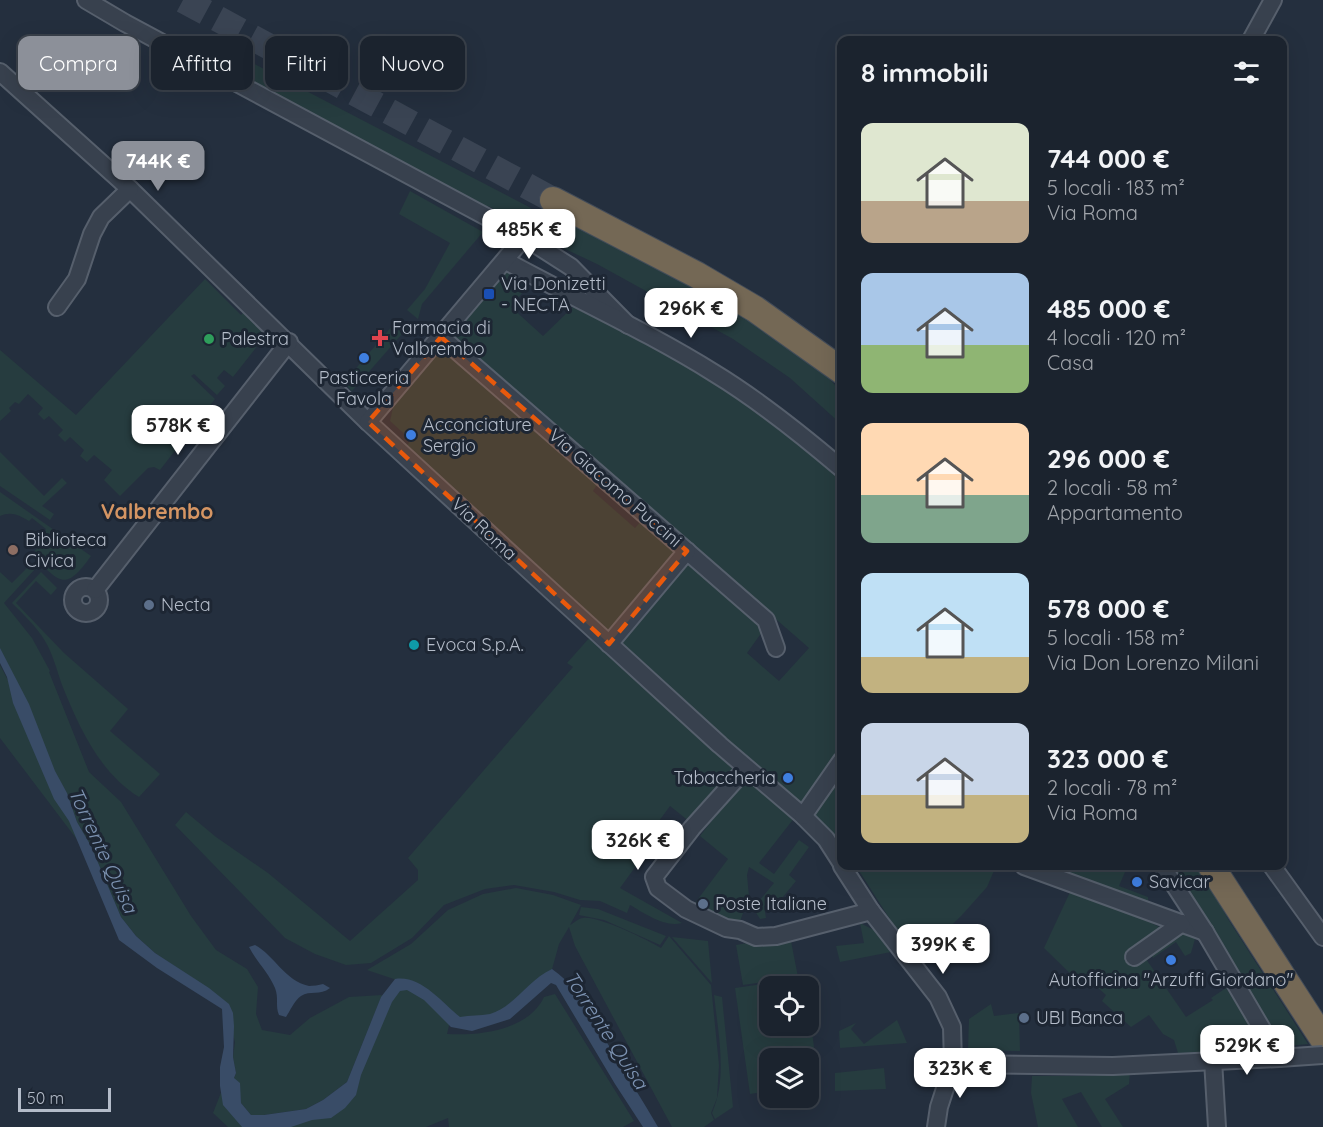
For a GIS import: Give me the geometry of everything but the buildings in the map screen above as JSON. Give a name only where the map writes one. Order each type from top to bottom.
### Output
[{"type":"highway","points":[[553,200],[697,275],[755,309],[837,367]]},
{"type":"highway","points":[[1214,870],[1323,1041],[1320,1052],[1323,1057]]},
{"type":"street","points":[[87,0],[133,28],[524,237],[572,267],[628,325]]},
{"type":"street","points":[[1253,36],[1273,0]]},
{"type":"street","name":"Via Roma","points":[[0,72],[130,189],[289,342],[368,422],[609,644],[746,768],[803,816],[826,839],[837,857]]},
{"type":"street","points":[[57,307],[77,279],[92,234],[101,217],[130,189]]},
{"type":"street","points":[[368,422],[524,237]]},
{"type":"street","points":[[506,261],[690,358],[740,390],[803,436],[837,465]]},
{"type":"street","name":"Via Giacomo Puccini","points":[[441,336],[766,620],[776,648]]},
{"type":"street","points":[[95,590],[289,342]]},
{"type":"street","points":[[609,644],[687,551]]},
{"type":"street","points":[[803,816],[837,767]]},
{"type":"street","points":[[746,768],[692,828],[654,877],[658,888],[686,909],[726,928],[740,930],[756,937],[776,936],[871,911]]},
{"type":"street","name":"Via Roma","points":[[845,870],[871,911],[938,997],[952,1027],[953,1064],[939,1107],[936,1127]]},
{"type":"street","points":[[1035,870],[1205,932]]},
{"type":"street","points":[[1165,870],[1205,932],[1280,1058]]},
{"type":"street","points":[[1275,870],[1323,937]]},
{"type":"street","points":[[1134,957],[1182,923]]},
{"type":"street","points":[[953,1064],[1113,1066],[1323,1057]]},
{"type":"street","points":[[1213,1060],[1217,1127]]},
{"type":"highlighted area","points":[[441,337],[687,551],[609,644],[368,422]]},
{"type":"green space","points":[[253,63],[265,69],[265,90],[304,90],[531,208],[524,219],[517,221],[488,206],[486,210],[253,85]]},
{"type":"green space","points":[[410,191],[483,232],[422,304],[418,319],[407,310],[425,289],[450,243],[399,214]]},
{"type":"green space","points":[[548,209],[735,309],[817,365],[837,388],[837,420],[790,378],[733,339],[597,264],[546,240],[539,229]]},
{"type":"green space","points":[[506,268],[530,283],[511,307],[543,336],[573,307],[652,344],[782,427],[837,477],[837,752],[801,806],[405,448],[411,440],[390,421],[394,403],[442,345],[599,482],[593,491],[635,528],[642,520],[760,620],[762,632],[747,653],[779,681],[809,648],[467,349],[456,338],[455,328]]},
{"type":"green space","points":[[205,279],[241,315],[245,311],[262,327],[266,335],[233,377],[224,370],[217,378],[225,386],[217,395],[194,374],[191,376],[215,399],[160,470],[154,467],[148,468],[120,496],[104,480],[112,470],[94,455],[87,462],[80,456],[84,450],[70,437],[65,442],[58,435],[63,430],[49,416],[44,420],[38,414],[43,408],[28,394],[19,404],[15,402],[9,408],[11,411],[0,421],[0,350],[76,415]]},
{"type":"green space","points":[[399,318],[411,328],[402,334],[352,391],[341,380],[349,372],[352,373]]},
{"type":"green space","points":[[0,452],[44,496],[62,478],[67,483],[42,506],[54,514],[50,520],[0,486]]},
{"type":"green space","points":[[0,492],[91,556],[74,576],[62,580],[31,555],[48,536],[44,532],[46,529],[32,518],[29,521],[15,514],[0,516]]},
{"type":"green space","points":[[27,559],[36,568],[4,603],[32,638],[50,671],[89,772],[121,802],[191,916],[216,950],[247,969],[258,987],[256,1014],[262,1030],[290,1035],[310,1018],[349,997],[382,995],[347,1082],[323,1100],[306,1109],[251,1115],[241,1103],[234,1078],[236,1073],[233,1057],[235,1042],[223,1001],[155,953],[136,936],[121,917],[91,846],[77,822],[67,793],[58,778],[91,858],[0,738],[0,665],[11,686],[0,660],[0,572],[12,583],[28,567],[24,562]]},
{"type":"green space","points":[[41,572],[57,588],[51,595],[36,581],[16,603],[64,653],[128,709],[110,731],[160,774],[139,797],[112,775],[92,747],[62,685],[48,646],[34,626],[12,603]]},
{"type":"green space","points":[[591,636],[737,770],[690,822],[670,806],[648,836],[652,844],[620,888],[682,923],[662,922],[630,905],[627,913],[600,901],[580,900],[554,892],[514,885],[485,889],[444,905],[412,938],[371,963],[346,965],[315,954],[285,938],[175,825],[186,812],[216,837],[268,873],[350,941],[418,880],[418,870],[408,858],[573,667],[567,663]]},
{"type":"green space","points":[[837,776],[837,840],[828,828],[813,815]]},
{"type":"green space","points":[[745,778],[795,817],[759,863],[774,874],[799,840],[809,847],[789,875],[796,881],[778,903],[764,906],[766,918],[760,919],[755,911],[759,901],[774,883],[749,867],[747,875],[749,897],[739,924],[692,907],[728,859],[700,836]]},
{"type":"green space","points":[[859,870],[994,870],[987,887],[916,960]]},
{"type":"green space","points":[[1058,870],[1128,870],[1119,886],[1148,897],[1148,904]]},
{"type":"green space","points":[[1173,870],[1201,870],[1228,919],[1308,1044],[1286,1046],[1277,1039]]},
{"type":"green space","points":[[516,888],[553,895],[581,905],[570,925],[581,918],[599,920],[661,948],[669,936],[711,985],[719,1065],[717,1098],[711,1113],[714,1120],[704,1127],[672,1127],[575,946],[569,927],[559,944],[551,973],[488,1020],[451,1017],[447,1034],[474,1034],[502,1029],[527,1017],[544,997],[555,994],[634,1121],[623,1127],[449,1127],[448,1118],[426,1127],[228,1127],[213,1113],[226,1080],[244,1120],[337,1107],[378,1012],[403,982],[367,970],[411,944],[448,910],[483,894]]},
{"type":"green space","points":[[1071,890],[1132,913],[1165,930],[1127,955],[1137,965],[1146,959],[1186,1017],[1213,1000],[1211,998],[1226,988],[1262,1043],[1257,1050],[1178,1053],[1174,1040],[1163,1034],[1149,1015],[1131,1027],[1102,1001],[1106,995],[1085,976],[1079,982],[1044,948]]},
{"type":"green space","points":[[581,907],[598,909],[666,936],[660,945],[604,920],[579,915]]},
{"type":"green space","points":[[860,923],[874,930],[890,947],[891,952],[840,962],[836,946],[864,943]]},
{"type":"green space","points":[[1188,928],[1195,939],[1191,953],[1185,956],[1176,942],[1153,958],[1151,953]]},
{"type":"green space","points":[[790,936],[798,976],[759,976],[759,983],[743,985],[736,945]]},
{"type":"green space","points":[[672,937],[708,941],[712,983]]},
{"type":"green space","points":[[759,985],[759,1036],[813,1036],[814,1048],[759,1048],[759,1093],[750,1094],[735,988]]},
{"type":"green space","points":[[714,995],[722,997],[733,1107],[715,1119],[712,1113],[720,1085],[721,1070]]},
{"type":"green space","points":[[991,1004],[994,1016],[1019,1013],[1020,1051],[968,1050],[969,1019]]},
{"type":"green space","points":[[897,1020],[907,1043],[840,1048],[839,1031],[856,1023],[851,1029],[864,1044]]},
{"type":"green space","points":[[884,1068],[886,1089],[835,1091],[835,1073]]},
{"type":"green space","points":[[1130,1071],[1129,1084],[1105,1099],[1123,1127],[1102,1127],[1081,1092],[1062,1099],[1078,1127],[1038,1127],[1031,1093],[1032,1076],[1093,1076]]},
{"type":"water","points":[[0,648],[29,704],[77,822],[91,846],[121,917],[136,936],[155,953],[209,988],[229,1004],[233,1013],[234,1026],[233,1057],[236,1073],[234,1078],[240,1083],[241,1103],[251,1115],[306,1109],[323,1100],[347,1082],[381,997],[395,979],[413,981],[422,985],[460,1017],[486,1015],[498,1011],[514,1000],[536,979],[552,969],[579,996],[658,1127],[643,1127],[556,985],[551,983],[510,1019],[472,1031],[451,1027],[424,1000],[407,990],[400,991],[392,1002],[361,1075],[356,1095],[345,1108],[331,1118],[312,1120],[291,1127],[242,1127],[223,1105],[220,1086],[220,1067],[224,1047],[222,1009],[157,968],[119,940],[69,821],[54,799],[13,703],[7,677],[0,663]]},
{"type":"water","points":[[255,945],[293,979],[309,986],[323,984],[330,988],[323,992],[301,996],[286,1017],[279,1015],[275,988],[249,947]]},
{"type":"tunnel","points":[[183,0],[553,200]]},
{"type":"place","name":"Via Donizetti - NECTA","points":[[489,294]]},
{"type":"place","name":"Farmacia di Valbrembo","points":[[380,338]]},
{"type":"place","name":"Palestra","points":[[209,339]]},
{"type":"place","name":"Pasticceria Favola","points":[[364,358]]},
{"type":"place","name":"Acconciature Sergio","points":[[411,435]]},
{"type":"place","name":"Biblioteca Civica","points":[[13,550]]},
{"type":"place","name":"Necta","points":[[149,605]]},
{"type":"place","name":"Evoca S.p.A.","points":[[414,645]]},
{"type":"place","name":"Tabaccheria","points":[[788,778]]},
{"type":"place","name":"Savicar","points":[[1137,882]]},
{"type":"place","name":"Poste Italiane","points":[[703,904]]},
{"type":"place","name":"Autofficina \"Arzuffi Giordano\"","points":[[1171,960]]},
{"type":"place","name":"UBI Banca","points":[[1024,1018]]},
{"type":"district","name":"Valbrembo","points":[[157,512]]},
{"type":"water label","name":"Torrente Quisa","points":[[103,850]]},
{"type":"water label","name":"Torrente Quisa","points":[[606,1030]]}]
